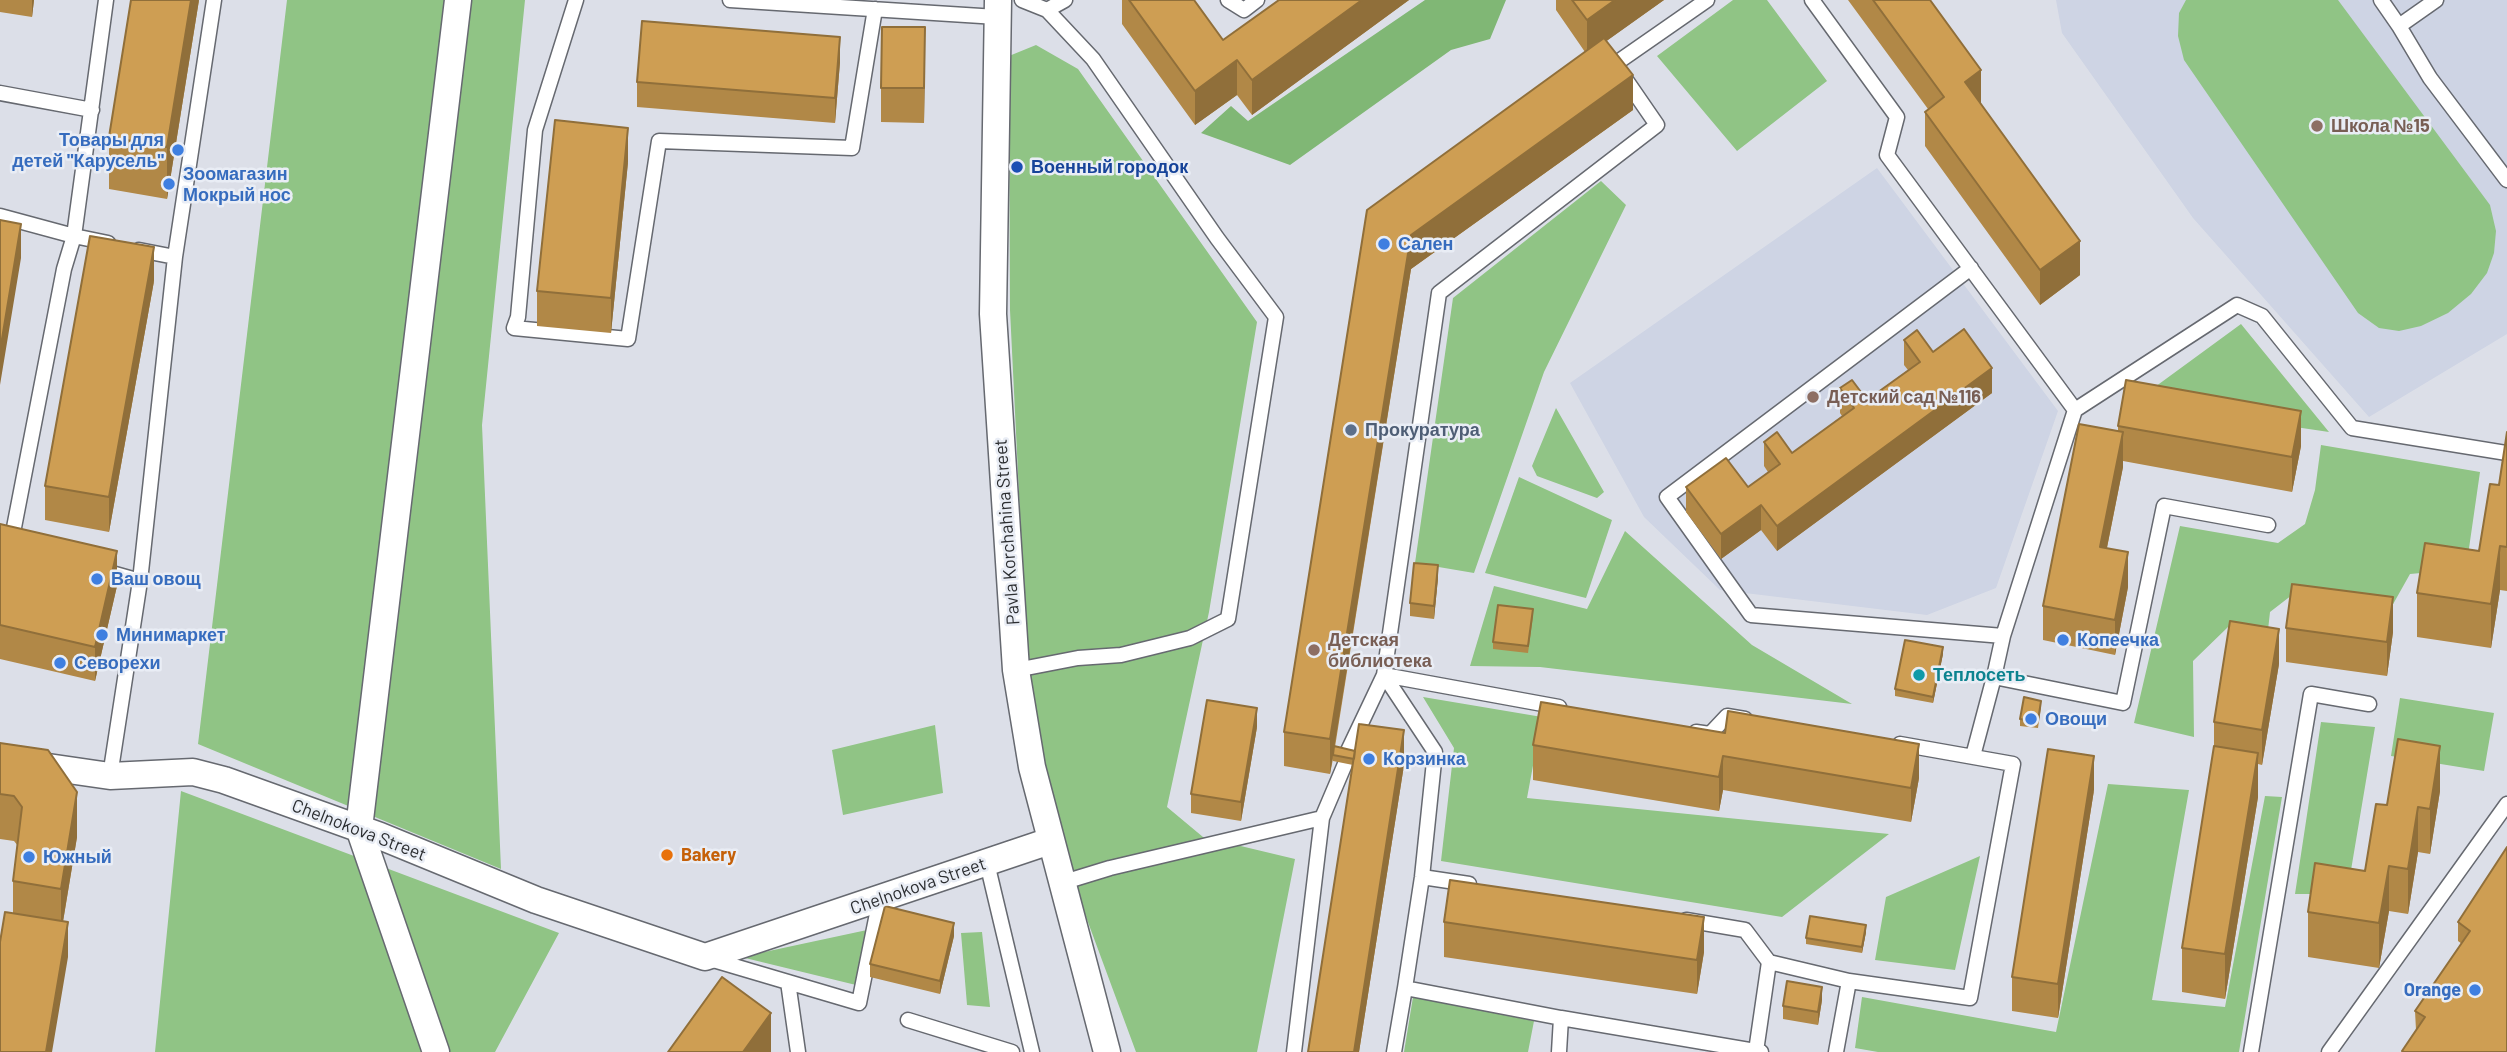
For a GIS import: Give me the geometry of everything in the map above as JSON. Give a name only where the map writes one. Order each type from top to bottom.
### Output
[{"type":"street","points":[[436,1052],[359,828],[458,0]]},
{"type":"street","name":"Pavla Korchahina Street","points":[[997,8],[993,314],[1016,670],[1031,767],[1107,1052]]},
{"type":"street","name":"Chelnokova Street","points":[[0,760],[110,776],[193,772],[224,780],[359,828],[536,900],[705,957],[1050,841]]},
{"type":"lane","points":[[11,544],[64,269],[74,236],[106,0]]},
{"type":"lane","points":[[110,776],[140,581],[175,257],[214,0]]},
{"type":"lane","points":[[576,0],[535,130],[518,317],[514,328],[628,339],[659,141],[852,148],[875,9]]},
{"type":"lane","points":[[730,0],[875,9],[916,6],[997,8]]},
{"type":"lane","points":[[1016,670],[1078,658],[1121,655],[1190,639],[1228,619],[1276,317],[1217,238],[1093,59],[1047,10],[1022,0]]},
{"type":"lane","points":[[1047,10],[1065,0]]},
{"type":"lane","points":[[1228,0],[1244,10],[1257,0]]},
{"type":"lane","points":[[1294,1052],[1322,818],[1384,675],[1439,293],[1657,125],[1615,64],[1707,0]]},
{"type":"lane","points":[[1812,0],[1897,117],[1887,155],[2075,410]]},
{"type":"lane","points":[[2381,0],[2430,78],[2507,180]]},
{"type":"lane","points":[[2399,26],[2437,0]]},
{"type":"lane","points":[[0,93],[92,110]]},
{"type":"lane","points":[[0,216],[74,236],[175,257]]},
{"type":"lane","points":[[1971,268],[1667,497],[1751,614],[2003,636]]},
{"type":"lane","points":[[1973,756],[2003,636],[2075,410],[2237,305],[2262,316],[2352,428],[2507,453]]},
{"type":"lane","points":[[1994,677],[2123,703],[2164,506],[2268,525]]},
{"type":"lane","points":[[88,566],[140,581]]},
{"type":"lane","points":[[1384,675],[1570,709]]},
{"type":"lane","points":[[1384,675],[1435,752],[1422,877],[1394,1052]]},
{"type":"lane","points":[[2251,1052],[2311,694],[2369,704]]},
{"type":"lane","points":[[1684,729],[1710,734],[1727,716],[1754,720]]},
{"type":"lane","points":[[1678,919],[1745,930],[1769,962],[1849,981],[1970,998],[2013,764],[1888,742]]},
{"type":"lane","points":[[2329,1052],[2507,804]]},
{"type":"lane","points":[[1062,883],[1110,868],[1322,818]]},
{"type":"lane","points":[[987,863],[1032,1052]]},
{"type":"lane","points":[[1422,877],[1489,888]]},
{"type":"lane","name":"Chelnokova Street","points":[[705,957],[859,1003],[880,899]]},
{"type":"lane","points":[[1405,988],[1758,1051],[1769,962]]},
{"type":"lane","points":[[1836,1052],[1849,981]]},
{"type":"lane","points":[[788,982],[798,1052]]},
{"type":"lane","points":[[1559,1052],[1562,1018]]},
{"type":"lane","points":[[908,1020],[1012,1052]]},
{"type":"shaded area","name":"Школа №15","points":[[2056,0],[2507,0],[2507,334],[2369,417],[2193,218],[2062,33]]},
{"type":"shaded area","name":"Детский сад №116","points":[[1877,168],[2058,411],[1996,588],[1927,615],[1720,590],[1644,517],[1570,383]]},
{"type":"green space","points":[[287,0],[525,0],[482,425],[501,869],[198,744]]},
{"type":"green space","points":[[1425,0],[1506,0],[1490,39],[1451,50],[1290,165],[1201,133],[1231,106],[1248,121]]},
{"type":"green space","points":[[1733,0],[1767,0],[1827,81],[1737,151],[1657,56]]},
{"type":"green space","points":[[2186,0],[2338,0],[2490,205],[2496,231],[2494,253],[2487,273],[2471,294],[2448,313],[2421,326],[2399,331],[2379,328],[2358,313],[2184,60],[2178,36],[2179,13]]},
{"type":"green space","points":[[1036,45],[1078,69],[1257,322],[1209,612],[1167,807],[1203,837],[1295,859],[1257,1052],[1136,1052],[1065,860],[1029,698],[1010,310],[1009,56]]},
{"type":"green space","points":[[1601,181],[1626,205],[1544,372],[1474,573],[1415,563],[1453,298]]},
{"type":"green space","points":[[2241,324],[2329,432],[2133,403]]},
{"type":"green space","points":[[1556,408],[1604,492],[1597,498],[1537,476],[1532,466]]},
{"type":"green space","points":[[2321,445],[2480,472],[2466,569],[2410,574],[2392,606],[2292,595],[2270,612],[2267,639],[2228,627],[2193,661],[2194,737],[2134,723],[2180,526],[2278,543],[2305,524],[2315,490]]},
{"type":"green space","points":[[1519,477],[1612,520],[1586,598],[1485,573]]},
{"type":"green space","points":[[1625,531],[1752,645],[1852,704],[1540,667],[1470,666],[1494,586],[1587,609]]},
{"type":"green space","points":[[1423,697],[1542,717],[1527,798],[1889,834],[1782,917],[1441,861],[1454,748]]},
{"type":"green space","points":[[2400,698],[2494,713],[2484,771],[2391,756]]},
{"type":"green space","points":[[2321,722],[2375,727],[2347,894],[2295,894]]},
{"type":"green space","points":[[935,725],[943,793],[843,815],[832,750]]},
{"type":"green space","points":[[2108,784],[2189,790],[2152,1000],[2225,1007],[2265,796],[2282,797],[2239,1052],[1878,1052],[1855,1048],[1862,997],[2056,1032]]},
{"type":"green space","points":[[181,791],[559,933],[495,1052],[155,1052]]},
{"type":"green space","points":[[1980,856],[1955,970],[1875,960],[1886,897]]},
{"type":"green space","points":[[867,930],[856,985],[741,957]]},
{"type":"green space","points":[[982,932],[990,1007],[967,1005],[961,933]]},
{"type":"green space","points":[[1413,997],[1534,1021],[1528,1052],[1404,1052]]},
{"type":"building","points":[[131,0],[191,0],[167,147],[109,137]]},
{"type":"building","points":[[1129,0],[1194,0],[1223,40],[1279,0],[1362,0],[1252,80],[1237,60],[1195,91]]},
{"type":"building","points":[[1572,0],[1615,0],[1587,20]]},
{"type":"building","points":[[1873,0],[1930,0],[1981,70],[1965,82],[2080,241],[2040,270],[1925,112],[1944,97]]},
{"type":"building","points":[[642,21],[840,37],[835,98],[637,82]]},
{"type":"building","points":[[882,27],[925,27],[924,88],[881,88]]},
{"type":"building","points":[[1604,38],[1633,75],[1411,235],[1330,739],[1284,732],[1367,210]]},
{"type":"building","points":[[555,120],[628,128],[611,298],[537,291]]},
{"type":"building","points":[[0,220],[21,224],[0,351]]},
{"type":"building","points":[[90,236],[154,247],[109,497],[45,486]]},
{"type":"building","points":[[1964,329],[1992,368],[1777,526],[1761,505],[1721,534],[1686,487],[1726,458],[1748,487],[1780,464],[1764,442],[1777,432],[1792,453],[1854,408],[1840,388],[1852,380],[1867,400],[1920,362],[1904,340],[1917,330],[1933,352]]},
{"type":"building","points":[[2126,380],[2301,411],[2292,457],[2118,426]]},
{"type":"building","points":[[2079,424],[2123,432],[2100,547],[2128,552],[2115,620],[2043,606]]},
{"type":"building","points":[[2507,432],[2507,547],[2500,546],[2491,604],[2417,593],[2425,543],[2479,551],[2490,484],[2499,485]]},
{"type":"building","points":[[0,524],[117,551],[95,647],[0,625]]},
{"type":"building","points":[[1414,563],[1438,565],[1434,606],[1410,603]]},
{"type":"building","points":[[2292,584],[2393,597],[2387,642],[2286,628]]},
{"type":"building","points":[[1498,605],[1533,609],[1528,646],[1493,642]]},
{"type":"building","points":[[2230,621],[2279,629],[2262,730],[2214,722]]},
{"type":"building","name":"Теплосеть","points":[[1905,640],[1943,647],[1933,697],[1895,689]]},
{"type":"building","points":[[2024,697],[2041,701],[2038,721],[2020,719]]},
{"type":"building","points":[[1207,700],[1257,708],[1241,802],[1191,794]]},
{"type":"building","points":[[1541,702],[1725,733],[1728,711],[1919,744],[1911,788],[1723,756],[1719,777],[1533,745]]},
{"type":"building","points":[[1359,724],[1404,730],[1354,1052],[1308,1052]]},
{"type":"building","points":[[2398,739],[2440,746],[2430,809],[2418,807],[2408,869],[2389,866],[2379,923],[2308,912],[2315,863],[2365,871],[2376,804],[2387,805]]},
{"type":"building","points":[[0,743],[48,750],[77,792],[61,889],[13,881],[22,807],[14,796],[0,794]]},
{"type":"building","points":[[1334,746],[1355,751],[1354,759],[1333,755]]},
{"type":"building","points":[[2214,746],[2258,753],[2225,954],[2182,948]]},
{"type":"building","points":[[2048,749],[2094,756],[2058,984],[2012,977]]},
{"type":"building","name":"Orange","points":[[2507,847],[2507,1052],[2402,1051],[2425,1017],[2415,1011],[2470,931],[2458,922]]},
{"type":"building","points":[[1450,880],[1704,917],[1697,960],[1444,922]]},
{"type":"building","points":[[885,906],[954,923],[940,981],[870,964]]},
{"type":"building","points":[[5,912],[68,922],[46,1052],[0,1052],[0,942]]},
{"type":"building","points":[[1810,916],[1866,925],[1862,947],[1806,938]]},
{"type":"building","points":[[722,977],[771,1013],[743,1052],[668,1052]]},
{"type":"building","points":[[1787,981],[1822,987],[1818,1012],[1783,1006]]},
{"type":"place","name":"Школа №15","points":[[2317,126]]},
{"type":"place","name":"Товары для детей \"Карусель\"","points":[[178,150]]},
{"type":"place","name":"Военный городок","points":[[1017,167]]},
{"type":"place","name":"Зоомагазин Мокрый нос","points":[[169,184]]},
{"type":"place","name":"Сален","points":[[1384,244]]},
{"type":"place","name":"Детский сад №116","points":[[1813,397]]},
{"type":"place","name":"Прокуратура","points":[[1351,430]]},
{"type":"place","name":"Ваш овощ","points":[[97,579]]},
{"type":"place","name":"Минимаркет","points":[[102,635]]},
{"type":"place","name":"Копеечка","points":[[2063,640]]},
{"type":"place","name":"Детская библиотека","points":[[1314,650]]},
{"type":"place","name":"Севорехи","points":[[60,663]]},
{"type":"place","name":"Теплосеть","points":[[1919,675]]},
{"type":"place","name":"Овощи","points":[[2031,719]]},
{"type":"place","name":"Корзинка","points":[[1369,759]]},
{"type":"place","name":"Bakery","points":[[667,855]]},
{"type":"place","name":"Южный","points":[[29,857]]},
{"type":"place","name":"Orange","points":[[2475,990]]}]
